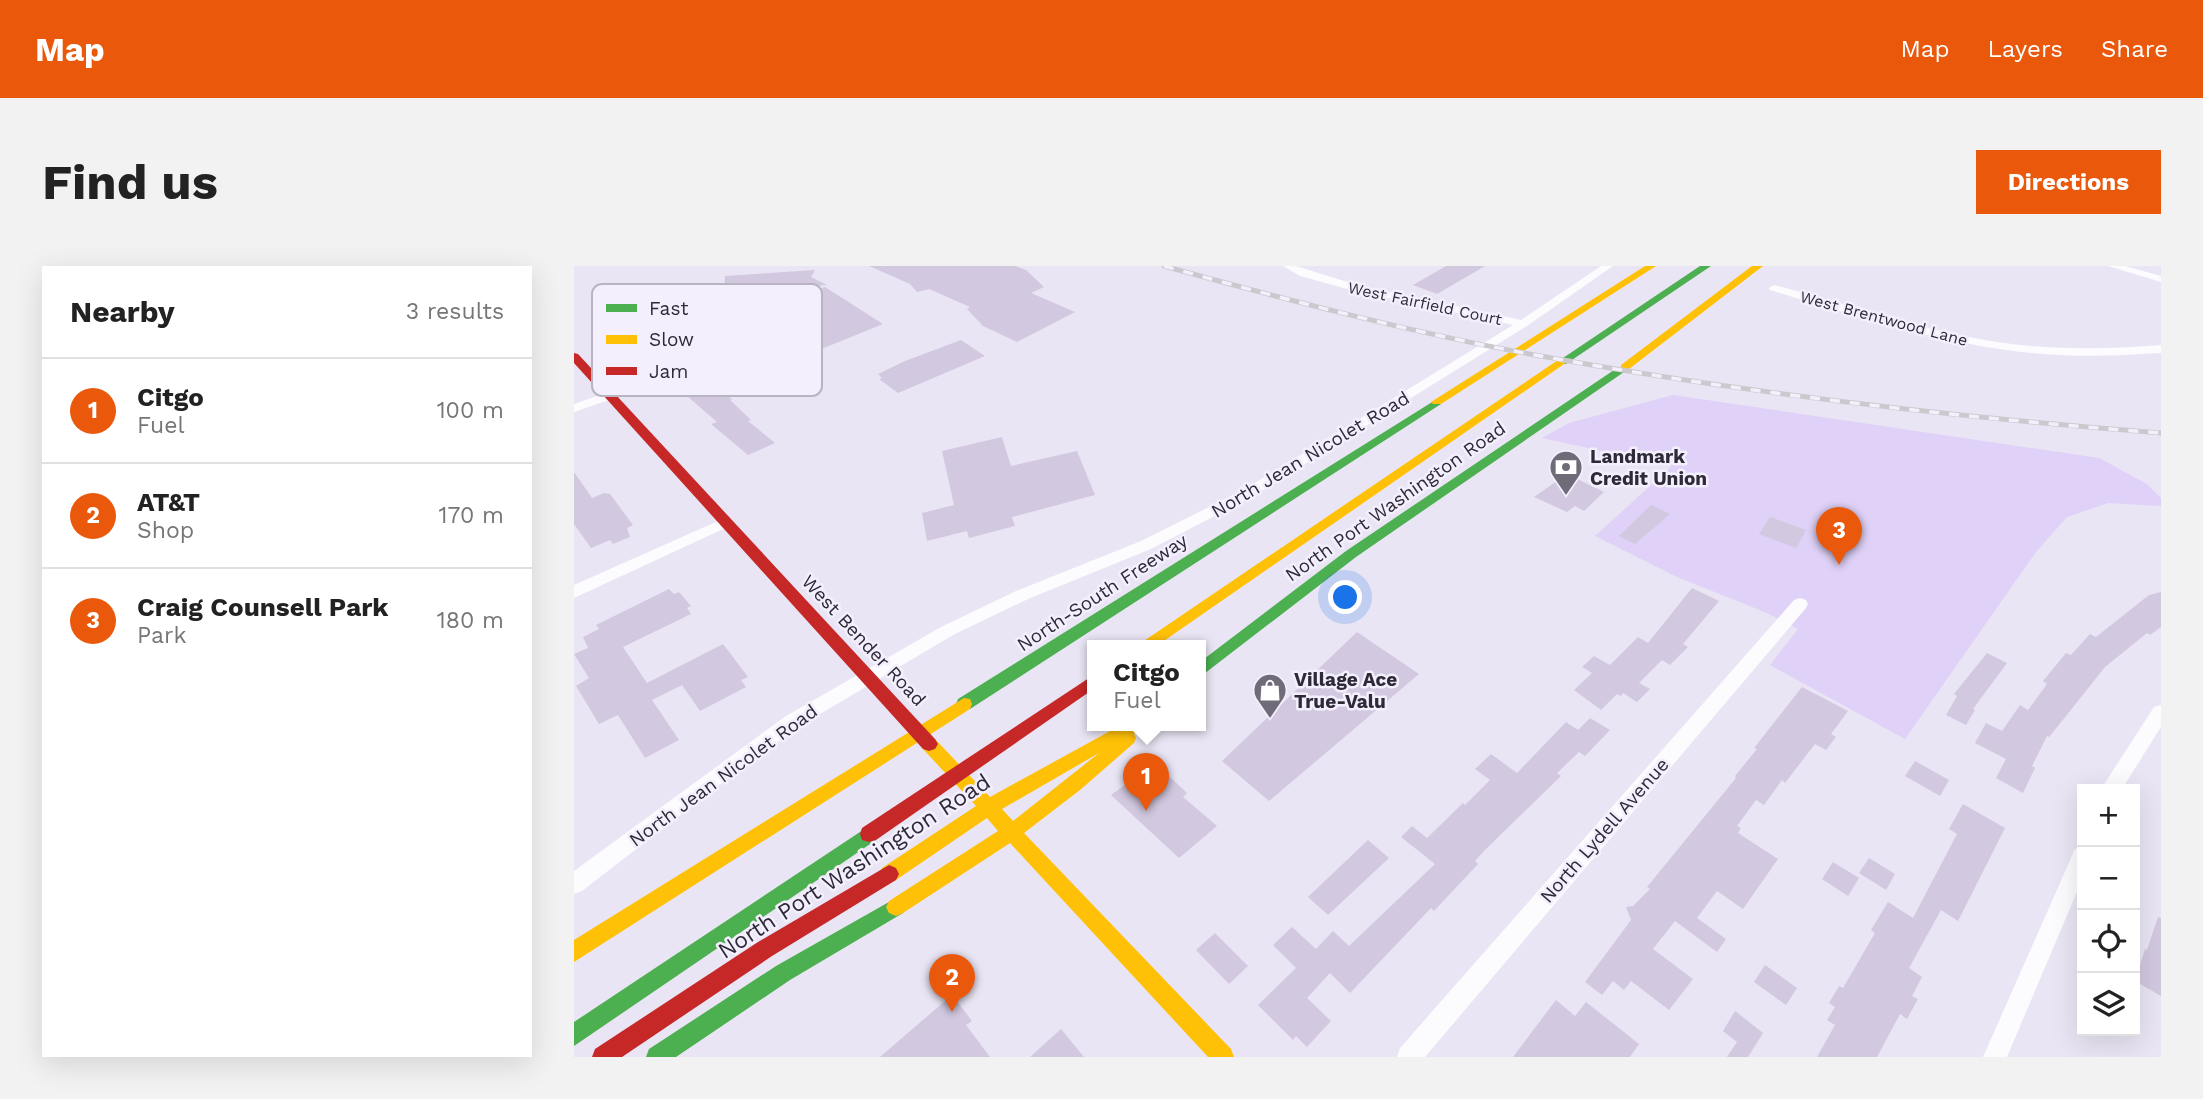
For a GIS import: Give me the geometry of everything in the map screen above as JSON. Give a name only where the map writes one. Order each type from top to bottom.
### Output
[{"type":"main road","name":"North-South Freeway","points":[[574,952],[1651,266]]},
{"type":"main road","points":[[1153,640],[1404,467],[1706,266]]},
{"type":"main road","name":"North Port Washington Road","points":[[1206,666],[1351,554],[1621,369],[1758,266]]},
{"type":"main road","name":"West Bender Road","points":[[574,356],[592,375]]},
{"type":"main road","name":"West Bender Road","points":[[612,396],[1009,830],[1223,1057]]},
{"type":"main road","points":[[574,1035],[1087,685]]},
{"type":"main road","name":"North Port Washington Road","points":[[603,1057],[732,971],[853,898],[1017,789],[1127,731]]},
{"type":"main road","name":"North Port Washington Road","points":[[657,1057],[783,973],[913,897],[1082,780],[1132,731]]},
{"type":"street","name":"West Fairfield Court","points":[[1288,266],[1304,274],[1355,288],[1522,324]]},
{"type":"street","name":"North Jean Nicolet Road","points":[[574,884],[793,721],[947,631],[1022,595],[1102,565],[1203,518],[1255,489],[1522,324],[1608,266]]},
{"type":"street","points":[[2113,266],[2161,279]]},
{"type":"street","name":"West Brentwood Lane","points":[[1774,288],[1929,334],[1992,346],[2057,354],[2116,354],[2161,349]]},
{"type":"street","points":[[574,408],[608,396]]},
{"type":"street","points":[[574,592],[727,522]]},
{"type":"street","name":"North Lydell Avenue","points":[[1409,1057],[1800,604]]},
{"type":"street","points":[[2114,784],[2161,712]]},
{"type":"street","points":[[1995,1057],[2077,868]]},
{"type":"shaded area","points":[[1673,395],[2099,458],[2147,484],[2161,498],[2161,506],[2108,503],[2067,517],[2036,552],[1905,739],[1770,665],[1798,629],[1767,613],[1677,577],[1595,536],[1672,466],[1542,438],[1569,423]]},
{"type":"building","points":[[869,266],[1015,266],[1026,270],[1044,287],[1031,293],[1075,312],[1017,342],[983,326],[967,309],[970,307],[929,289],[917,292],[910,284]]},
{"type":"building","points":[[1446,266],[1485,266],[1437,294],[1413,285]]},
{"type":"building","points":[[815,270],[811,277],[827,285],[725,284],[725,276]]},
{"type":"building","points":[[825,287],[883,324],[822,349],[822,288]]},
{"type":"building","points":[[961,340],[985,356],[898,393],[879,379],[882,378],[878,374],[905,361]]},
{"type":"building","points":[[687,396],[729,396],[730,400],[751,420],[748,421],[775,443],[748,455],[711,424],[717,422]]},
{"type":"building","points":[[1002,437],[1011,466],[1077,451],[1095,495],[1012,517],[1015,526],[969,538],[967,531],[927,541],[922,513],[954,505],[942,451]]},
{"type":"building","points":[[574,472],[592,498],[604,493],[610,494],[633,525],[627,528],[630,537],[613,544],[610,540],[591,548],[574,524]]},
{"type":"building","name":"Landmark Credit Union","points":[[1567,474],[1604,492],[1584,511],[1575,506],[1567,512],[1534,497]]},
{"type":"building","points":[[1651,505],[1670,514],[1635,544],[1619,536]]},
{"type":"building","points":[[1770,517],[1806,530],[1796,548],[1759,534]]},
{"type":"building","points":[[1692,588],[1719,601],[1683,644],[1688,647],[1670,665],[1662,660],[1639,683],[1650,689],[1637,702],[1623,693],[1621,696],[1617,694],[1601,710],[1574,690],[1592,673],[1582,667],[1594,656],[1610,665],[1638,637],[1648,643]]},
{"type":"building","points":[[669,589],[674,594],[679,592],[691,606],[687,608],[691,614],[623,647],[647,683],[723,644],[748,677],[741,680],[746,687],[700,711],[682,685],[652,700],[679,740],[645,758],[618,715],[599,724],[576,686],[589,678],[574,654],[588,648],[583,637],[599,629],[596,625]]},
{"type":"building","points":[[2161,592],[2161,627],[2150,635],[2147,633],[2105,667],[2049,737],[2047,736],[2032,766],[2035,768],[2023,793],[1996,778],[2006,759],[1975,743],[1986,723],[2002,731],[2020,705],[2028,710],[2047,684],[2043,681],[2066,653],[2071,655],[2090,634],[2096,637],[2149,595]]},
{"type":"building","points":[[1357,632],[1419,674],[1269,801],[1222,761]]},
{"type":"building","points":[[1987,653],[2007,663],[1973,709],[1975,710],[1966,725],[1946,715],[1957,696],[1954,694]]},
{"type":"building","points":[[1802,687],[1848,711],[1831,734],[1836,737],[1826,750],[1815,744],[1785,783],[1782,780],[1764,805],[1756,800],[1737,826],[1741,828],[1738,833],[1778,859],[1743,909],[1717,891],[1697,918],[1726,939],[1717,952],[1675,921],[1653,949],[1693,979],[1669,1010],[1631,981],[1624,990],[1613,981],[1602,995],[1585,982],[1631,920],[1626,907],[1633,906],[1650,889],[1647,887],[1736,778],[1757,749],[1754,748]]},
{"type":"building","points":[[1590,718],[1610,730],[1585,756],[1579,752],[1557,773],[1561,776],[1486,849],[1475,861],[1478,864],[1434,911],[1431,908],[1350,993],[1330,973],[1307,998],[1331,1021],[1307,1047],[1296,1036],[1293,1040],[1258,1005],[1296,968],[1273,945],[1292,927],[1316,949],[1333,931],[1349,946],[1435,864],[1401,837],[1412,826],[1427,838],[1463,803],[1465,805],[1490,780],[1475,769],[1491,754],[1517,773],[1566,722],[1578,730]]},
{"type":"building","points":[[1915,761],[1949,780],[1940,796],[1905,776]]},
{"type":"building","points":[[1155,763],[1187,793],[1183,797],[1217,826],[1179,858],[1111,795]]},
{"type":"building","points":[[1963,804],[2005,828],[1958,921],[1941,910],[1909,968],[1922,977],[1912,996],[1918,999],[1907,1019],[1900,1014],[1877,1057],[1817,1057],[1835,1025],[1827,1020],[1835,1007],[1829,1003],[1839,986],[1843,988],[1875,933],[1871,930],[1888,902],[1913,918],[1957,834],[1949,829]]},
{"type":"building","points":[[1368,840],[1389,858],[1328,915],[1308,897]]},
{"type":"building","points":[[1869,858],[1895,874],[1886,890],[1859,873]]},
{"type":"building","points":[[1833,862],[1859,878],[1848,896],[1822,879]]},
{"type":"building","points":[[2158,917],[2161,918],[2161,996],[2140,984],[2140,965],[2145,949],[2147,950]]},
{"type":"building","points":[[1215,933],[1248,966],[1229,984],[1196,950]]},
{"type":"building","points":[[1765,965],[1797,988],[1786,1005],[1754,982]]},
{"type":"building","points":[[952,995],[972,1021],[966,1025],[990,1057],[880,1057]]},
{"type":"building","points":[[1556,1000],[1575,1016],[1586,1002],[1639,1044],[1630,1057],[1513,1057]]},
{"type":"building","points":[[1735,1011],[1763,1033],[1748,1057],[1727,1057],[1737,1042],[1723,1031]]},
{"type":"building","points":[[1061,1029],[1084,1057],[1030,1057]]},
{"type":"railway","points":[[1164,266],[1395,326],[1613,369],[1847,402],[2161,433]]},
{"type":"traffic: fast","points":[[1562,362],[1706,266]]},
{"type":"traffic: fast","points":[[1206,666],[1351,554],[1618,372]]},
{"type":"traffic: fast","points":[[964,704],[1437,402]]},
{"type":"traffic: fast","points":[[574,1035],[869,834]]},
{"type":"traffic: fast","points":[[657,1057],[783,973],[896,907]]},
{"type":"traffic: slow","points":[[1437,402],[1651,266]]},
{"type":"traffic: slow","points":[[1625,367],[1758,266]]},
{"type":"traffic: slow","points":[[1153,640],[1562,362]]},
{"type":"traffic: slow","points":[[574,952],[964,704]]},
{"type":"traffic: slow","points":[[889,874],[1017,789],[1125,731]]},
{"type":"traffic: slow","points":[[896,907],[1016,828],[1128,738]]},
{"type":"traffic: slow","points":[[929,744],[1223,1057]]},
{"type":"traffic: jam","points":[[574,356],[592,376]]},
{"type":"traffic: jam","points":[[611,396],[929,744]]},
{"type":"traffic: jam","points":[[869,834],[1087,685]]},
{"type":"traffic: jam","points":[[603,1057],[765,949],[889,874]]},
{"type":"place","name":"Landmark Credit Union","points":[[1566,497]]},
{"type":"place","name":"Craig Counsell Park","points":[[1839,565]]},
{"type":"place","name":"Village Ace True-Valu","points":[[1270,720]]},
{"type":"place","name":"Citgo","points":[[1146,811]]},
{"type":"place","name":"AT&T","points":[[952,1012]]}]
